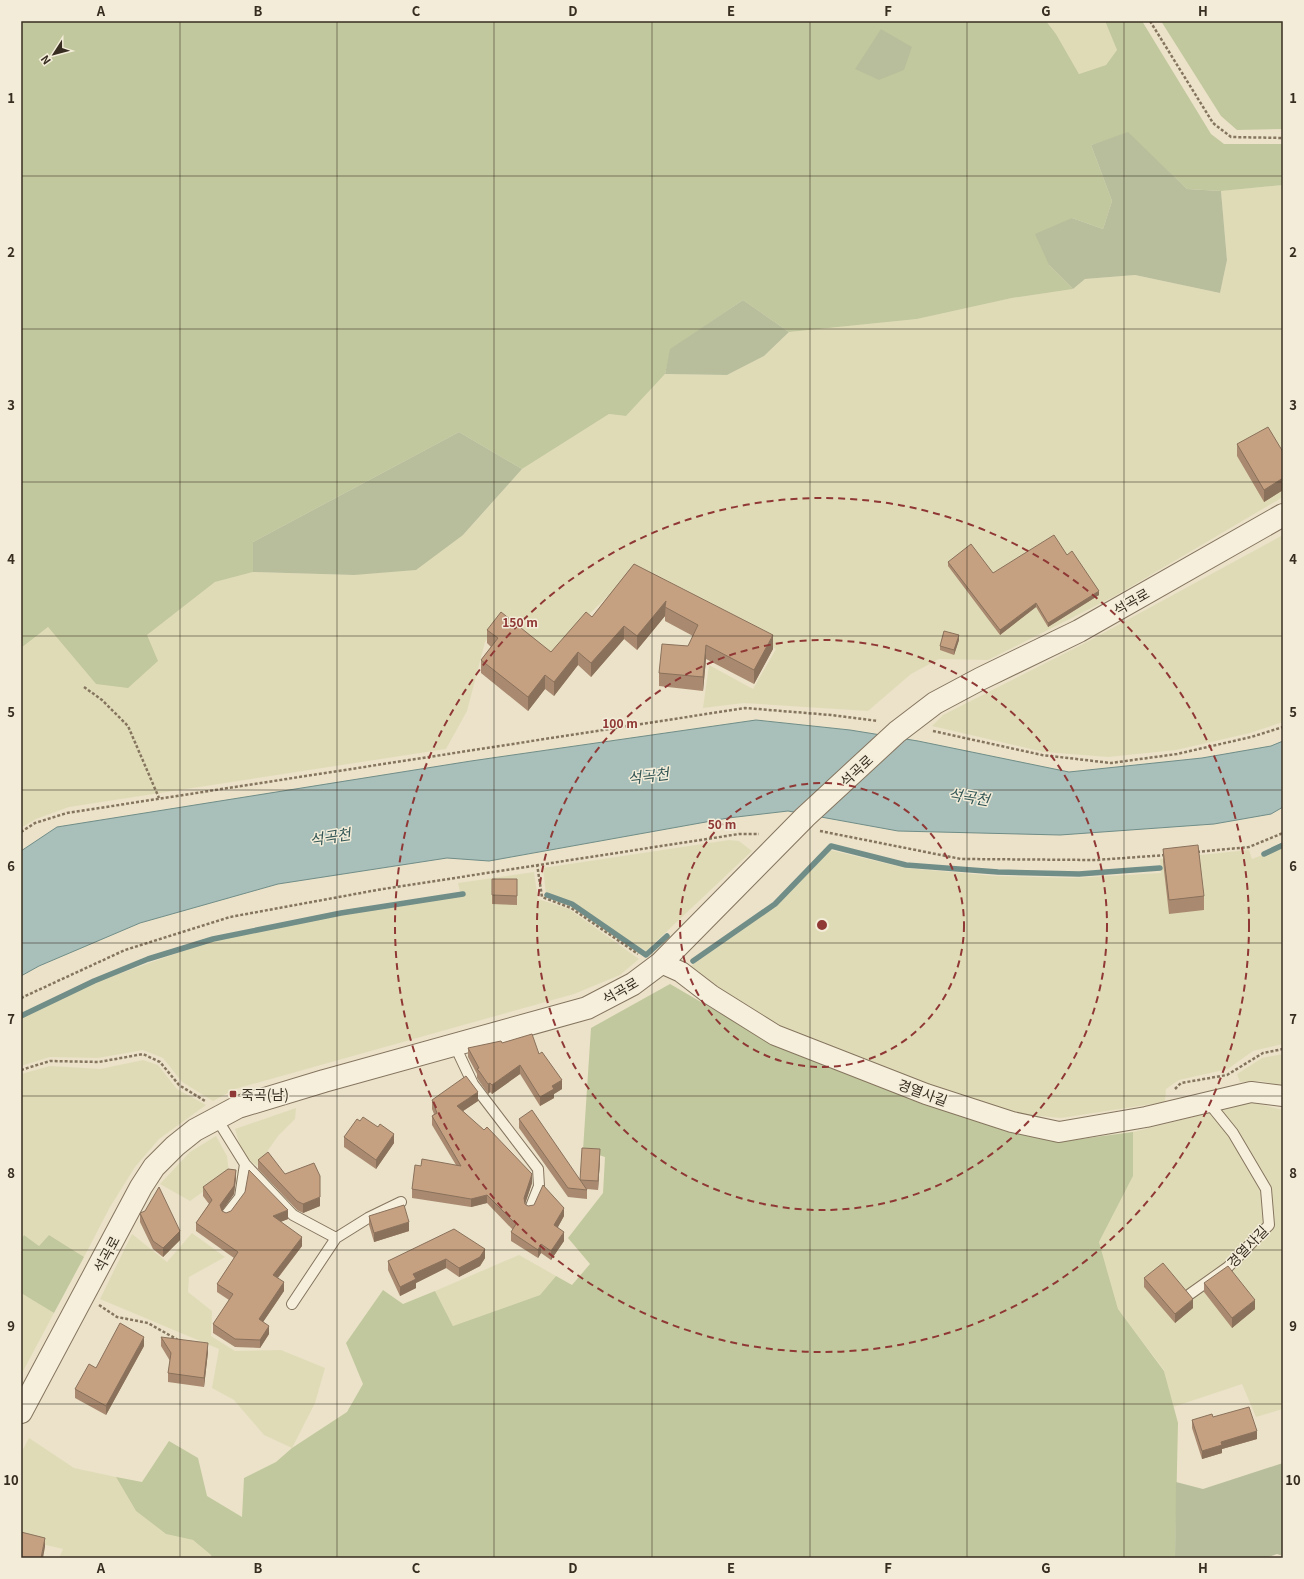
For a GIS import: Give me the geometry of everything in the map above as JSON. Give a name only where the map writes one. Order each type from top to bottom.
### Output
[{"type":"street","name":"석곡로","points":[[21,1412],[141,1187],[154,1167],[175,1146],[195,1130],[238,1107],[324,1081],[455,1046],[587,1008],[633,984],[661,963],[805,817],[902,728],[935,703],[980,679],[1079,631],[1283,515]]},
{"type":"street","name":"경열사길","points":[[661,963],[681,972],[711,995],[775,1035],[926,1094],[1012,1122],[1059,1132],[1146,1118],[1251,1092],[1283,1096]]},
{"type":"lane","points":[[455,1046],[473,1084],[538,1169],[539,1186],[530,1209]]},
{"type":"lane","name":"경열사길","points":[[1190,1294],[1228,1267],[1270,1225],[1266,1189],[1233,1133],[1208,1102]]},
{"type":"lane","points":[[217,1119],[245,1164],[292,1215],[336,1238]]},
{"type":"lane","points":[[226,1215],[240,1197],[245,1164]]},
{"type":"lane","points":[[292,1304],[336,1238],[368,1218],[401,1202]]},
{"type":"path","points":[[1150,21],[1213,123],[1231,137],[1283,138]]},
{"type":"path","points":[[84,687],[102,700],[128,726],[159,798]]},
{"type":"path","points":[[21,832],[35,823],[67,813],[745,708],[831,714],[1042,755],[1111,763],[1177,754],[1251,737],[1283,727]]},
{"type":"path","points":[[21,998],[125,950],[230,916],[369,891],[739,834],[788,835],[824,831],[961,859],[1096,860],[1174,854]]},
{"type":"path","points":[[1189,853],[1249,847],[1283,833]]},
{"type":"path","points":[[537,864],[542,896],[571,908],[644,959],[661,963]]},
{"type":"path","points":[[1175,1110],[1175,1090],[1182,1083],[1227,1074],[1263,1053],[1283,1049]]},
{"type":"path","points":[[21,1070],[50,1061],[99,1062],[143,1054],[160,1062],[179,1085],[210,1104],[217,1119]]},
{"type":"path","points":[[84,1296],[117,1316],[148,1323],[181,1342]]},
{"type":"shaded area","points":[[1046,21],[1105,21],[1117,50],[1106,65],[1079,74],[1056,34]]},
{"type":"shaded area","points":[[1283,185],[1283,497],[1115,596],[988,660],[939,659],[911,674],[868,711],[744,703],[703,708],[709,665],[753,689],[776,649],[716,615],[631,574],[581,622],[550,660],[521,640],[507,616],[498,621],[485,642],[467,711],[446,749],[69,807],[36,819],[21,828],[21,648],[48,627],[96,684],[147,635],[215,582],[253,572],[354,575],[463,535],[522,469],[609,414],[626,416],[665,374],[727,375],[764,356],[789,332],[917,319],[1012,298],[1073,289],[1085,279],[1135,275],[1220,293],[1227,260],[1221,191]]},
{"type":"shaded area","points":[[1283,535],[1283,722],[1250,733],[1176,750],[1108,757],[1044,752],[932,726],[943,715],[1083,644]]},
{"type":"shaded area","points":[[729,840],[739,841],[752,851],[646,951],[572,903],[546,894],[543,868]]},
{"type":"shaded area","points":[[1283,847],[1283,1044],[1253,1051],[1228,1069],[1179,1080],[1166,1089],[1165,1102],[1061,1118],[1008,1113],[798,1036],[733,998],[691,966],[776,906],[830,850],[905,868],[995,876],[1073,878],[1161,873],[1160,859],[1249,850],[1252,859]]},
{"type":"shaded area","points":[[534,872],[538,899],[569,909],[639,959],[620,975],[574,994],[235,1089],[213,1101],[182,1082],[163,1058],[143,1050],[98,1058],[50,1057],[21,1066],[21,1019],[96,982],[214,940],[341,915],[461,896],[458,883]]},
{"type":"shaded area","points":[[1283,1054],[1283,1086],[1261,1081],[1240,1082],[1237,1074],[1262,1058]]},
{"type":"shaded area","points":[[143,1060],[158,1065],[177,1089],[206,1105],[159,1139],[135,1167],[110,1207],[84,1257],[49,1235],[39,1246],[24,1235],[21,1240],[21,1074],[50,1066],[100,1069]]},
{"type":"shaded area","points":[[1252,1102],[1283,1110],[1283,1409],[1256,1417],[1242,1384],[1173,1407],[1164,1370],[1118,1309],[1099,1242],[1133,1176],[1133,1132]]},
{"type":"shaded area","points":[[296,1108],[295,1119],[278,1136],[257,1166],[249,1160],[240,1146],[235,1129]]},
{"type":"shaded area","points":[[216,1136],[227,1156],[229,1173],[190,1201],[160,1184],[190,1152]]},
{"type":"shaded area","points":[[192,1233],[225,1257],[189,1277],[188,1292],[212,1311],[211,1336],[235,1351],[281,1350],[325,1368],[315,1403],[292,1448],[264,1435],[234,1400],[212,1388],[219,1349],[100,1299],[132,1234],[167,1262]]},
{"type":"shaded area","points":[[519,1255],[556,1276],[540,1295],[453,1326],[435,1291]]},
{"type":"shaded area","points":[[21,1293],[54,1313],[21,1375]]},
{"type":"shaded area","points":[[29,1438],[74,1468],[116,1477],[136,1511],[166,1534],[193,1540],[211,1555],[212,1558],[59,1558],[63,1549],[21,1539],[21,1453]]},
{"type":"green space","points":[[21,21],[1046,21],[1056,34],[1079,74],[1106,65],[1117,50],[1105,21],[1142,21],[1211,134],[1224,144],[1283,144],[1283,185],[1221,191],[1187,189],[1128,133],[1091,145],[1112,201],[1103,229],[1072,218],[1049,265],[1073,289],[1012,298],[917,319],[789,332],[743,300],[671,349],[665,374],[626,416],[609,414],[522,469],[459,432],[253,542],[253,572],[215,582],[147,635],[158,661],[128,688],[96,684],[48,627],[21,648]]},
{"type":"green space","points":[[1161,21],[1283,21],[1283,129],[1237,130],[1221,116]]},
{"type":"green space","points":[[881,29],[912,47],[904,70],[879,80],[855,69]]},
{"type":"green space","points":[[1128,132],[1187,189],[1221,191],[1227,260],[1220,293],[1135,275],[1085,279],[1073,289],[1049,265],[1035,234],[1072,218],[1103,229],[1112,201],[1091,145]]},
{"type":"green space","points":[[743,300],[789,332],[764,356],[727,375],[665,374],[670,349]]},
{"type":"green space","points":[[459,432],[522,469],[463,535],[416,570],[354,575],[253,572],[253,542]]},
{"type":"green space","points":[[670,984],[768,1041],[923,1103],[1008,1132],[1058,1142],[1133,1132],[1133,1176],[1099,1242],[1118,1309],[1164,1371],[1178,1423],[1175,1558],[212,1558],[211,1555],[193,1540],[166,1534],[136,1511],[116,1477],[142,1482],[169,1441],[198,1458],[207,1496],[242,1517],[244,1478],[276,1462],[292,1448],[347,1412],[363,1384],[346,1343],[383,1290],[403,1304],[435,1291],[453,1326],[540,1295],[556,1276],[572,1285],[590,1264],[568,1238],[603,1193],[605,1157],[583,1150],[591,1028]]},
{"type":"green space","points":[[24,1235],[39,1246],[49,1235],[84,1257],[54,1313],[21,1293],[21,1240]]},
{"type":"green space","points":[[1283,1463],[1283,1556],[1277,1554],[1266,1558],[1175,1558],[1176,1482],[1203,1489]]},
{"type":"water","name":"석곡천","points":[[756,720],[850,730],[918,741],[1069,772],[1202,758],[1271,746],[1283,741],[1283,807],[1271,814],[1214,824],[1060,835],[898,831],[788,811],[728,818],[489,861],[447,858],[278,884],[140,923],[39,966],[21,976],[21,851],[57,827],[471,761]]},
{"type":"building","points":[[1268,427],[1283,452],[1283,478],[1264,490],[1237,444]]},
{"type":"building","points":[[1054,535],[1067,555],[1072,551],[1099,591],[1048,623],[1036,603],[1000,630],[948,562],[971,544],[993,573]]},
{"type":"building","points":[[634,564],[773,635],[754,670],[706,645],[703,677],[659,673],[662,644],[688,646],[698,625],[665,607],[666,601],[637,636],[624,626],[591,663],[578,652],[554,682],[545,675],[528,697],[481,660],[498,638],[487,630],[501,612],[551,652],[586,612],[592,617]]},
{"type":"building","points":[[944,631],[959,635],[954,650],[940,646]]},
{"type":"building","points":[[1198,845],[1204,896],[1169,900],[1163,849]]},
{"type":"building","points":[[492,879],[517,879],[517,896],[492,895]]},
{"type":"building","points":[[532,1034],[539,1054],[542,1052],[562,1080],[552,1086],[554,1089],[540,1097],[520,1065],[492,1085],[490,1083],[488,1084],[477,1069],[479,1068],[468,1048],[501,1041],[502,1043]]},
{"type":"building","points":[[466,1076],[478,1092],[457,1106],[484,1130],[487,1127],[532,1174],[524,1198],[525,1204],[528,1206],[534,1205],[543,1185],[564,1208],[554,1225],[564,1232],[551,1251],[541,1244],[538,1250],[511,1232],[516,1224],[487,1195],[471,1199],[412,1189],[415,1165],[421,1166],[422,1159],[461,1166],[432,1116],[437,1113],[432,1100]]},
{"type":"building","points":[[532,1110],[587,1190],[568,1188],[519,1119]]},
{"type":"building","points":[[363,1117],[378,1127],[380,1124],[394,1134],[376,1160],[344,1137],[357,1119],[360,1121]]},
{"type":"building","points":[[582,1148],[600,1149],[598,1181],[580,1180]]},
{"type":"building","points":[[268,1152],[285,1174],[314,1163],[320,1176],[320,1197],[303,1204],[297,1201],[258,1160]]},
{"type":"building","points":[[228,1169],[236,1170],[234,1186],[220,1205],[222,1211],[226,1213],[231,1211],[245,1192],[249,1170],[288,1210],[273,1216],[302,1237],[273,1275],[284,1282],[259,1319],[269,1326],[260,1340],[235,1339],[213,1324],[233,1294],[217,1284],[238,1252],[196,1223],[212,1200],[203,1187]]},
{"type":"building","points":[[159,1187],[180,1231],[163,1248],[153,1241],[140,1213],[145,1211]]},
{"type":"building","points":[[404,1205],[409,1222],[374,1233],[369,1216]]},
{"type":"building","points":[[454,1229],[485,1249],[480,1257],[459,1268],[446,1259],[413,1274],[416,1279],[400,1287],[388,1261]]},
{"type":"building","points":[[1163,1263],[1193,1299],[1175,1314],[1144,1278]]},
{"type":"building","points":[[1228,1266],[1255,1300],[1232,1318],[1204,1283]]},
{"type":"building","points":[[120,1323],[144,1337],[106,1406],[75,1389],[89,1364],[96,1368]]},
{"type":"building","points":[[161,1337],[208,1343],[204,1378],[168,1373],[171,1353]]},
{"type":"building","points":[[1249,1407],[1257,1431],[1221,1442],[1222,1445],[1202,1451],[1192,1420],[1212,1414],[1213,1417]]},
{"type":"building","points":[[21,1532],[45,1538],[41,1558],[21,1558]]},
{"type":"waterway","points":[[1264,854],[1283,845]]},
{"type":"waterway","points":[[693,961],[775,904],[831,846],[906,865],[998,872],[1079,874],[1160,868]]},
{"type":"waterway","points":[[21,1016],[94,981],[148,959],[213,939],[341,913],[463,894]]},
{"type":"waterway","points":[[547,895],[572,904],[646,955],[667,936]]},
{"type":"place","name":"죽곡(남)","points":[[233,1094]]}]
